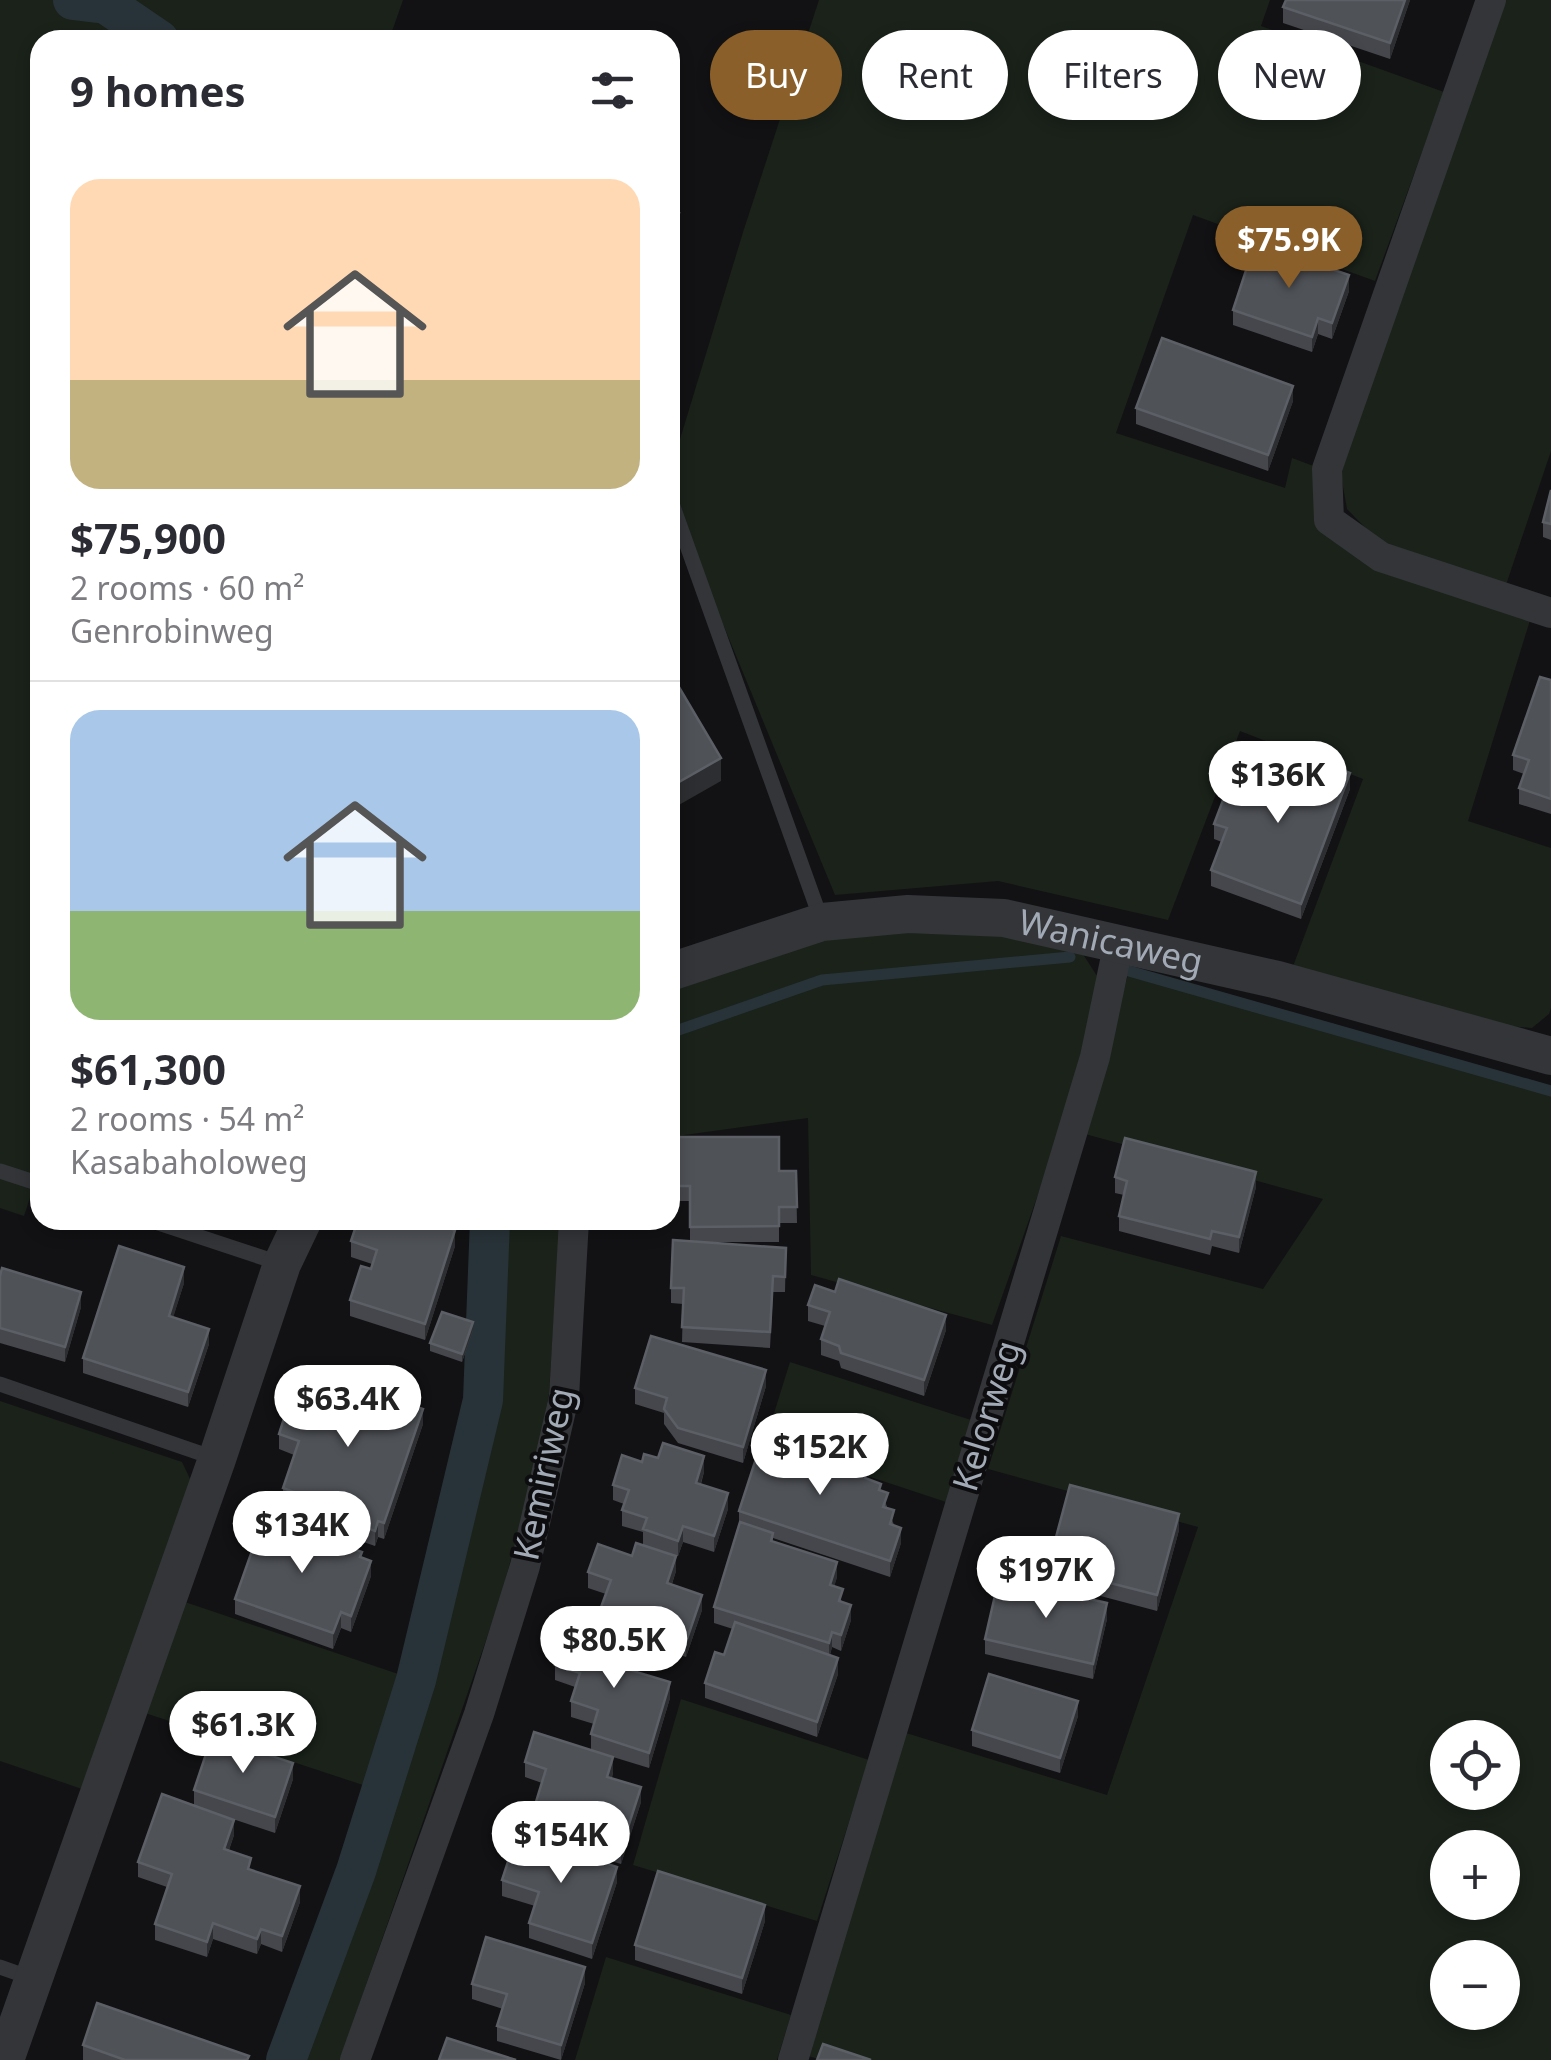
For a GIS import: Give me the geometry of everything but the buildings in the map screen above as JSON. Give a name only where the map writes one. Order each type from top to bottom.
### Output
[{"type":"street","points":[[1491,0],[1326,469],[1329,520],[1380,557],[1551,614]]},
{"type":"street","name":"Wanicaweg","points":[[680,967],[822,922],[908,914],[1004,918],[1278,980],[1551,1056]]},
{"type":"street","name":"Kelorweg","points":[[793,2060],[1095,1056],[1120,942]]},
{"type":"street","points":[[5,2060],[18,1973],[217,1459],[282,1264],[298,1230]]},
{"type":"street","name":"Kemiriweg","points":[[354,2060],[479,1714],[525,1566],[564,1397],[573,1230]]},
{"type":"lane","points":[[680,526],[822,922]]},
{"type":"lane","points":[[0,1171],[30,1181]]},
{"type":"lane","points":[[179,1230],[282,1264]]},
{"type":"lane","points":[[0,1384],[217,1459]]},
{"type":"shaded area","points":[[0,0],[403,0],[392,30],[30,30],[30,1198],[24,1216],[0,1208]]},
{"type":"shaded area","points":[[819,0],[1270,0],[1261,26],[1272,30],[1218,30],[1218,120],[1361,120],[1361,62],[1444,92],[1375,281],[1193,215],[1116,433],[1285,488],[1292,458],[1319,468],[1319,520],[1531,617],[1468,821],[1551,848],[1549,1014],[1532,1028],[1507,1026],[1292,969],[1363,779],[1240,731],[1168,920],[998,881],[835,895],[680,520],[680,439],[780,120],[842,120],[842,30],[809,30]]},
{"type":"shaded area","points":[[1500,0],[1551,0],[1551,451],[1506,585],[1381,544],[1347,509],[1339,464]]},
{"type":"shaded area","points":[[977,930],[1081,951],[1097,976],[1092,1041],[992,1325],[811,1275],[808,1118],[680,1136],[680,983],[838,934]]},
{"type":"shaded area","points":[[1129,971],[1551,1091],[1551,2060],[821,2060],[799,2053],[903,1732],[1107,1795],[1198,1527],[988,1469],[1061,1236],[1263,1289],[1323,1199],[1085,1134]]},
{"type":"shaded area","points":[[490,1230],[559,1230],[549,1394],[532,1480],[500,1600],[340,2060],[286,2060],[356,1871],[381,1791],[145,1713],[182,1601],[416,1680],[483,1400]]},
{"type":"shaded area","points":[[790,1362],[971,1420],[946,1502],[765,1442]]},
{"type":"shaded area","points":[[0,1401],[182,1462],[191,1481],[82,1789],[0,1761]]},
{"type":"shaded area","points":[[681,1699],[869,1760],[817,1921],[633,1865]]},
{"type":"shaded area","points":[[606,1957],[791,2015],[777,2060],[575,2060]]},
{"type":"waterway","points":[[73,0],[106,4],[144,30]]},
{"type":"waterway","points":[[680,1030],[822,980],[1070,957]]},
{"type":"waterway","points":[[1129,971],[1551,1091]]},
{"type":"waterway","points":[[286,2060],[356,1871],[416,1680],[483,1400],[490,1230]]}]
